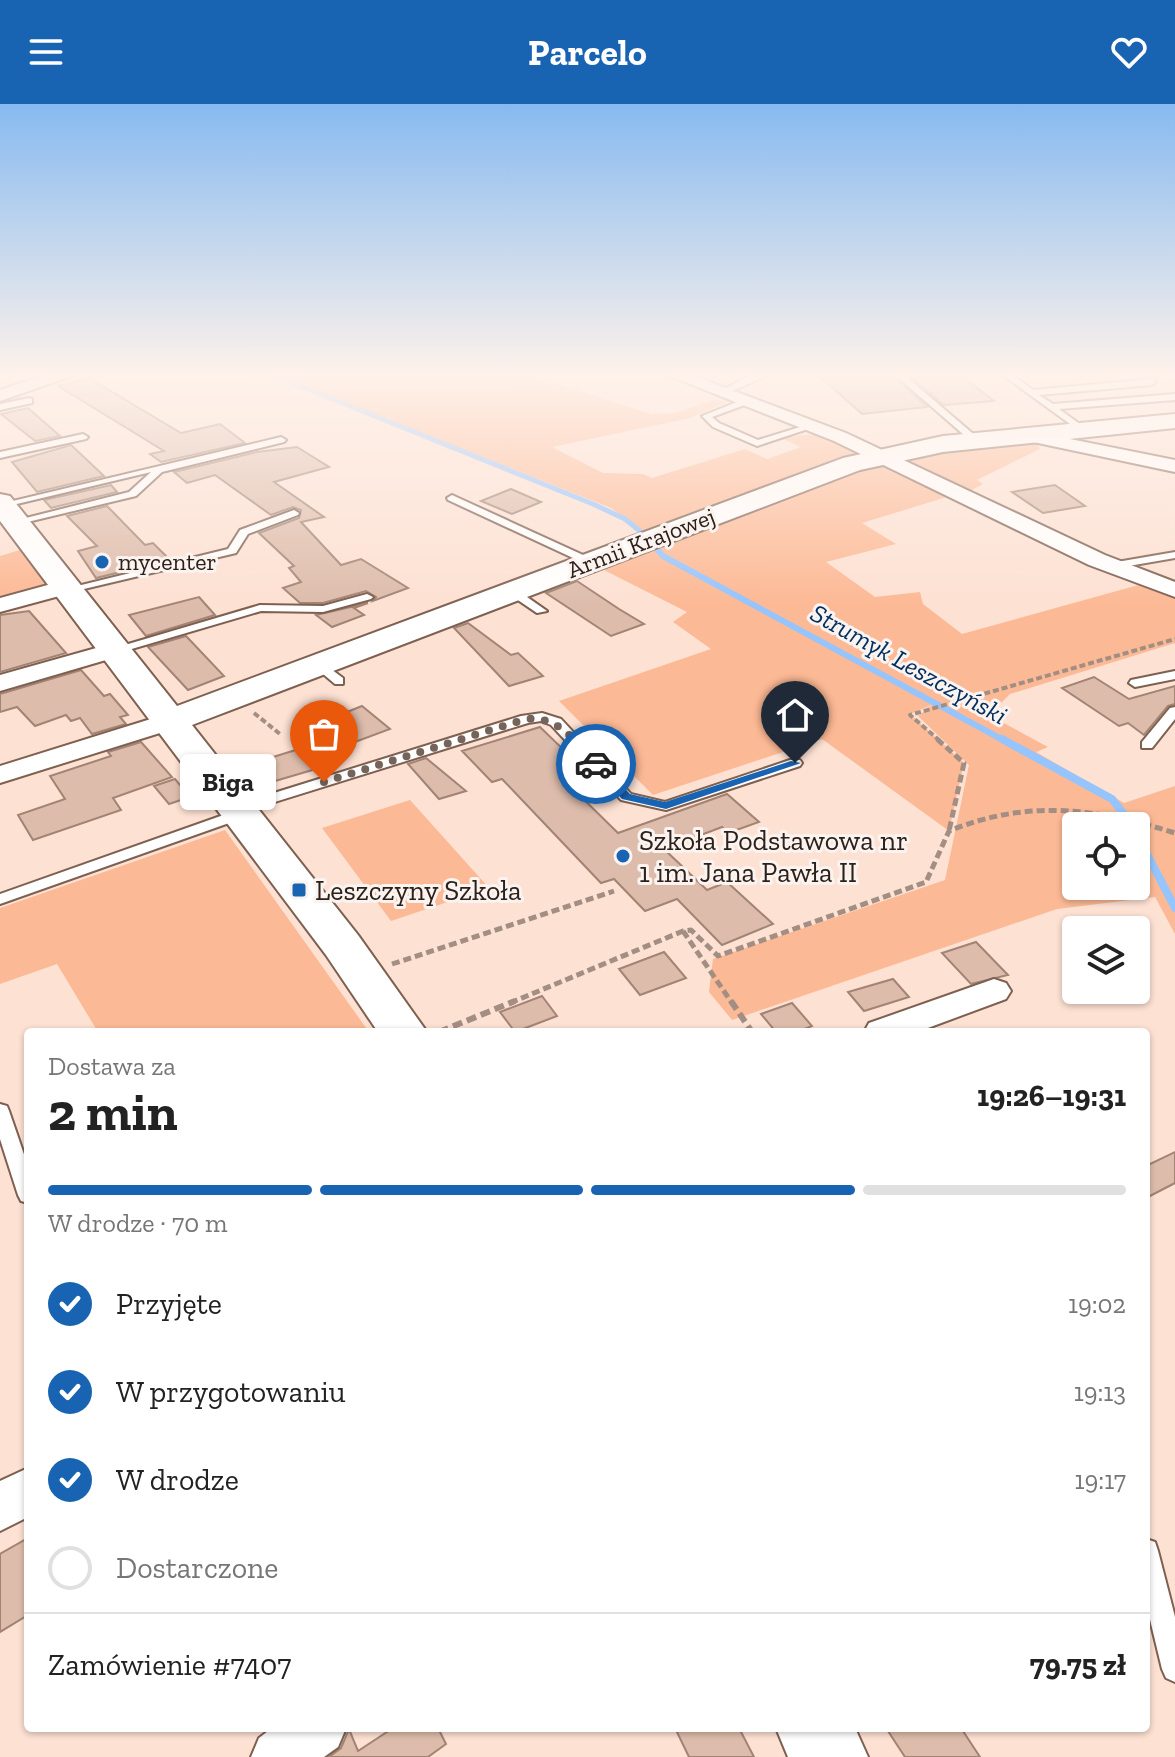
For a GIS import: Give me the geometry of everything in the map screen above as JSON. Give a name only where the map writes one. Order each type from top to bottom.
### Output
[{"type":"street","points":[[869,450],[1111,566],[1175,590]]},
{"type":"street","name":"Armii Krajowej","points":[[170,721],[330,673],[513,592],[590,562],[882,456],[916,450]]},
{"type":"street","points":[[1098,450],[1175,466]]},
{"type":"street","points":[[6,510],[365,975],[400,1028]]},
{"type":"street","points":[[0,605],[67,589]]},
{"type":"street","points":[[0,683],[114,650]]},
{"type":"street","points":[[0,775],[170,721]]},
{"type":"street","points":[[892,1028],[994,991]]},
{"type":"street","points":[[278,1757],[313,1732]]},
{"type":"street","points":[[815,1732],[830,1757]]},
{"type":"lane","points":[[0,455],[22,450]]},
{"type":"lane","points":[[6,510],[132,494],[159,470],[240,450]]},
{"type":"lane","points":[[6,510],[152,469]]},
{"type":"lane","points":[[452,498],[590,562]]},
{"type":"lane","points":[[67,589],[232,551],[244,532],[294,513]]},
{"type":"lane","points":[[1111,566],[1175,555]]},
{"type":"lane","points":[[513,592],[541,611]]},
{"type":"lane","points":[[114,650],[260,608],[323,609],[367,597]]},
{"type":"lane","points":[[1135,683],[1175,675]]},
{"type":"lane","points":[[1147,745],[1175,711]]},
{"type":"lane","points":[[0,899],[239,812],[526,719],[542,717],[556,722],[626,797],[652,805],[666,806],[795,763]]},
{"type":"lane","points":[[0,1111],[24,1183]]},
{"type":"lane","points":[[1150,1567],[1175,1669]]},
{"type":"path","points":[[448,1028],[683,931],[691,930],[718,956],[926,882],[949,831],[964,763],[910,715],[1175,639]]},
{"type":"path","points":[[273,729],[280,734]]},
{"type":"path","points":[[949,831],[990,815],[1021,810],[1078,811],[1175,833]]},
{"type":"path","points":[[365,975],[441,945],[614,891]]},
{"type":"path","points":[[683,931],[749,1028]]},
{"type":"shaded area","points":[[465,450],[558,450],[603,473],[643,474],[652,478],[741,450],[767,459],[792,450],[853,450],[859,456],[646,534],[611,508]]},
{"type":"shaded area","points":[[947,450],[1038,450],[977,480],[983,484],[968,492],[907,462],[905,455]]},
{"type":"shaded area","points":[[885,464],[950,496],[862,523],[896,544],[826,562],[875,597],[920,592],[923,604],[962,634],[1142,584],[1175,594],[1175,643],[1010,694],[997,707],[1000,721],[1048,747],[1036,752],[1124,803],[1175,786],[1175,934],[1155,897],[1150,898],[1150,812],[1062,812],[1062,900],[1130,900],[1057,909],[732,1020],[709,992],[713,959],[945,880],[969,765],[918,716],[932,705],[910,714],[964,763],[949,831],[822,739],[653,795],[559,701],[711,649],[673,622],[687,612],[602,569],[840,471]]},
{"type":"shaded area","points":[[20,550],[49,587],[0,599],[0,556]]},
{"type":"shaded area","points":[[410,800],[489,888],[391,921],[322,828]]},
{"type":"shaded area","points":[[225,830],[366,1028],[96,1028],[57,964],[0,984],[0,908]]},
{"type":"building","points":[[53,450],[76,450],[104,476],[37,492],[12,462]]},
{"type":"building","points":[[213,450],[161,462],[150,454]]},
{"type":"building","points":[[302,450],[329,467],[274,482],[324,517],[301,522],[341,565],[361,559],[408,588],[373,601],[376,597],[366,591],[323,603],[300,603],[283,588],[301,582],[289,568],[294,566],[259,533],[299,518],[301,510],[293,507],[271,515],[215,475],[187,483],[174,472],[257,452]]},
{"type":"building","points":[[111,485],[117,492],[51,508],[44,500]]},
{"type":"building","points":[[1055,485],[1085,506],[1043,513],[1012,492]]},
{"type":"building","points":[[511,489],[541,502],[512,514],[481,501]]},
{"type":"building","points":[[107,506],[145,545],[153,543],[170,560],[96,578],[78,551],[97,546],[67,516]]},
{"type":"building","points":[[577,581],[644,624],[611,636],[546,593]]},
{"type":"building","points":[[199,597],[215,615],[146,636],[129,615]]},
{"type":"building","points":[[368,603],[354,608],[364,615],[332,627],[316,615]]},
{"type":"building","points":[[29,611],[66,653],[0,672],[0,615]]},
{"type":"building","points":[[468,623],[511,655],[518,653],[543,676],[509,686],[454,628]]},
{"type":"building","points":[[186,636],[224,676],[188,690],[148,647]]},
{"type":"building","points":[[81,670],[104,696],[110,694],[128,715],[120,717],[126,724],[92,734],[80,718],[71,721],[66,715],[35,726],[17,707],[0,712],[0,694]]},
{"type":"building","points":[[1094,677],[1129,699],[1175,686],[1175,704],[1168,706],[1144,735],[1128,723],[1119,726],[1062,688]]},
{"type":"building","points":[[362,706],[390,729],[312,758],[294,738],[333,727],[327,720]]},
{"type":"building","points":[[540,727],[568,754],[562,756],[585,778],[567,783],[618,833],[727,794],[759,822],[728,833],[722,827],[664,849],[707,890],[727,882],[773,924],[722,945],[677,899],[645,911],[614,879],[601,883],[502,779],[492,782],[462,751]]},
{"type":"building","points":[[141,742],[172,777],[113,798],[121,810],[33,840],[18,815],[65,799],[50,776],[111,756],[108,752]]},
{"type":"building","points":[[299,749],[316,769],[275,781],[260,761]]},
{"type":"building","points":[[426,758],[466,791],[439,799],[408,764]]},
{"type":"building","points":[[175,779],[190,797],[169,804],[154,786]]},
{"type":"building","points":[[976,942],[1008,975],[971,984],[942,953]]},
{"type":"building","points":[[664,952],[686,978],[640,995],[619,969]]},
{"type":"building","points":[[893,979],[909,997],[864,1011],[848,992]]},
{"type":"building","points":[[542,996],[557,1016],[526,1028],[512,1028],[500,1012]]},
{"type":"building","points":[[792,1003],[812,1026],[773,1028],[761,1014]]},
{"type":"building","points":[[1175,1152],[1175,1183],[1150,1196],[1150,1164]]},
{"type":"building","points":[[24,1540],[24,1617],[0,1632],[0,1554]]},
{"type":"building","points":[[348,1732],[358,1751],[387,1732],[440,1732],[446,1744],[428,1757],[329,1757],[341,1748]]},
{"type":"building","points":[[677,1732],[741,1732],[754,1757],[689,1757]]},
{"type":"building","points":[[889,1732],[964,1732],[980,1757],[905,1757]]},
{"type":"waterway","name":"Strumyk Leszczyński","points":[[459,450],[593,504],[625,519],[641,532]]},
{"type":"waterway","name":"Strumyk Leszczyński","points":[[656,548],[663,556],[1005,741]]},
{"type":"waterway","name":"Strumyk Leszczyński","points":[[1002,739],[1112,799],[1122,812]]},
{"type":"waterway","name":"Strumyk Leszczyński","points":[[1150,860],[1175,908]]},
{"type":"way so far","points":[[324,782],[526,719],[542,717],[556,722],[596,764]]},
{"type":"place","name":"mycenter","points":[[102,562]]},
{"type":"place","name":"Biga","points":[[324,782]]},
{"type":"place","name":"Szkoła Podstawowa nr 1 im. Jana Pawła II","points":[[623,856]]},
{"type":"place","name":"Leszczyny Szkoła","points":[[299,890]]},
{"type":"route","points":[[596,764],[626,797],[666,806],[795,763]]}]
